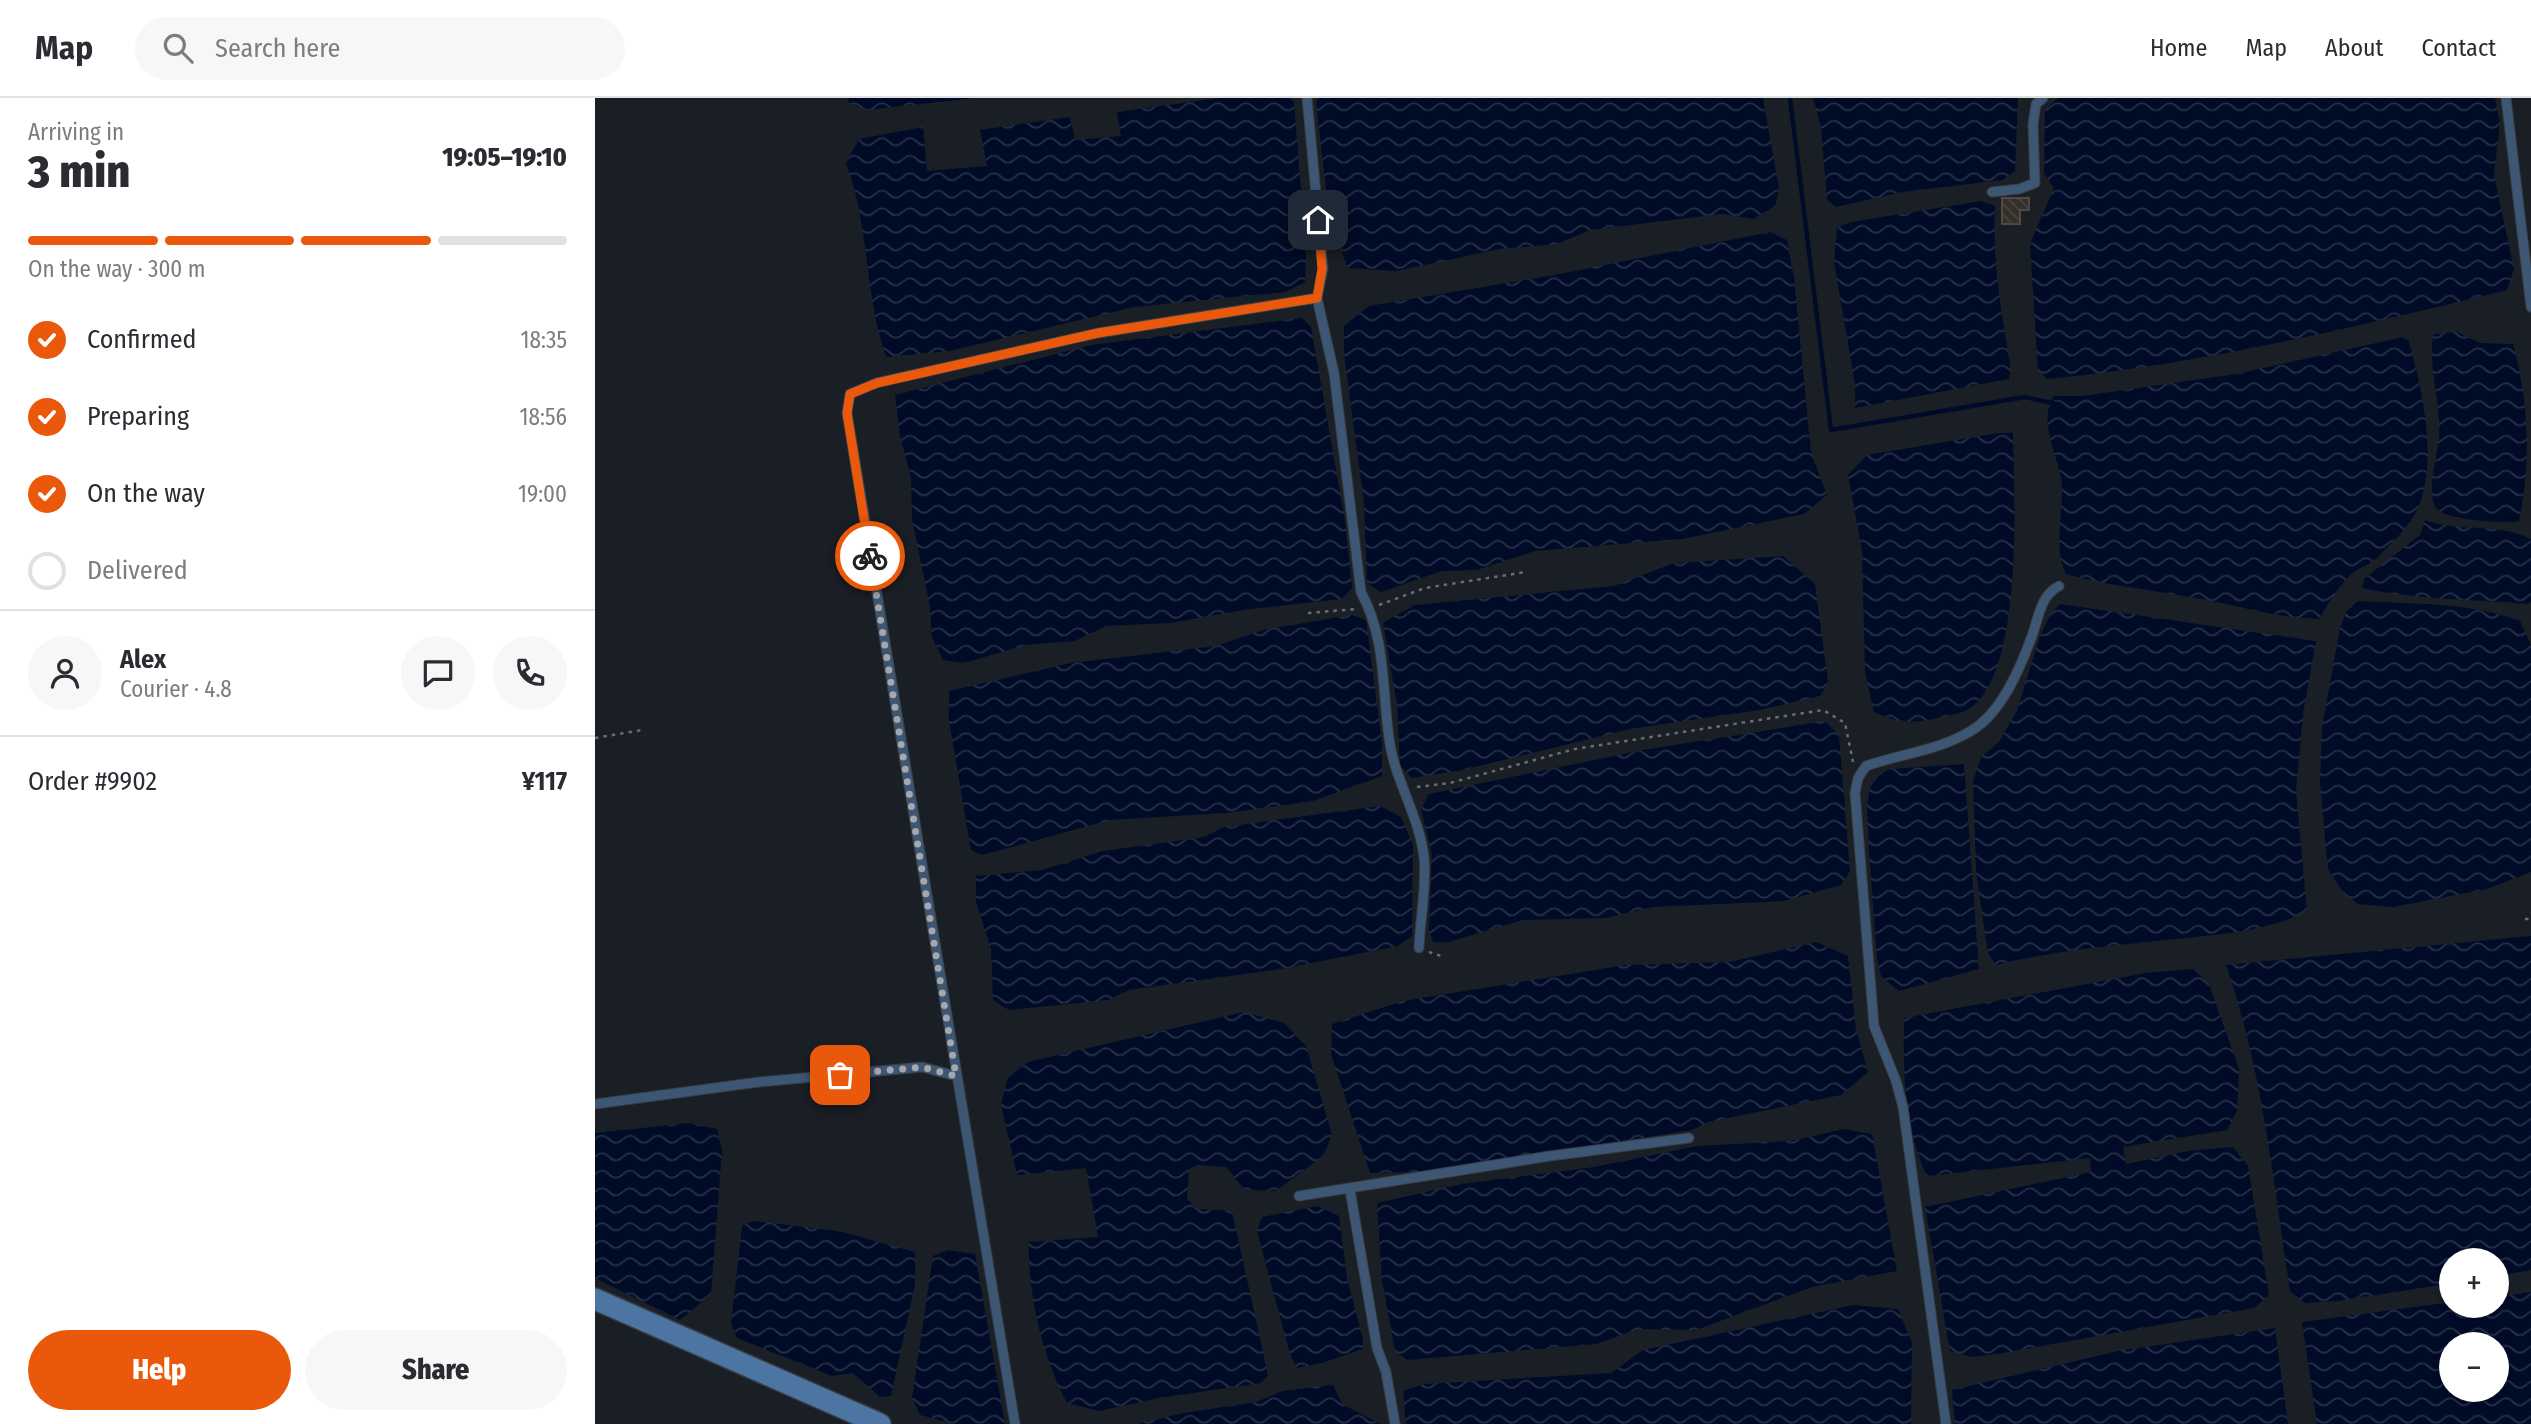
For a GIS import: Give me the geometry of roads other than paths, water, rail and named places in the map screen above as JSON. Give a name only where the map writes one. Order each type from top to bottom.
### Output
[{"type":"main road","points":[[595,1299],[880,1424]]},
{"type":"lane","points":[[1307,98],[1322,269],[1317,298],[1334,373],[1361,592],[1370,608],[1385,672],[1389,739],[1424,857],[1419,948]]},
{"type":"lane","points":[[1992,192],[2019,190],[2035,183],[2033,124],[2036,104],[2043,98]]},
{"type":"lane","points":[[2507,98],[2531,307]]},
{"type":"lane","points":[[1016,1424],[847,413],[850,394],[877,383],[1085,336],[1317,298]]},
{"type":"lane","points":[[1945,1424],[1903,1107],[1896,1081],[1874,1026],[1855,793],[1866,766],[1931,748],[1979,726],[1999,703],[2015,673],[2032,636],[2042,603],[2051,590],[2059,586]]},
{"type":"lane","points":[[595,1104],[759,1082],[922,1067],[956,1076]]},
{"type":"lane","points":[[1299,1196],[1551,1156],[1689,1138]]},
{"type":"lane","points":[[1350,1190],[1377,1348],[1386,1372],[1395,1424]]},
{"type":"water","points":[[848,98],[976,98],[867,110],[849,103]]},
{"type":"water","points":[[1219,98],[1289,98],[1294,102],[1306,255],[1305,282],[1285,292],[1134,307],[950,351],[886,357],[874,309],[859,211],[846,163],[859,139],[923,127],[927,171],[987,166],[980,130],[1070,117],[1075,140],[1121,136],[1117,112]]},
{"type":"water","points":[[1319,98],[1763,98],[1779,189],[1775,206],[1753,219],[1721,214],[1590,230],[1557,244],[1500,249],[1396,271],[1348,268],[1330,224],[1316,102]]},
{"type":"water","points":[[1813,98],[2018,98],[2015,171],[2003,180],[1902,192],[1836,207],[1827,200],[1821,127]]},
{"type":"water","points":[[2058,98],[2495,98],[2500,123],[2494,175],[2514,269],[2507,290],[2221,354],[2047,379],[2038,370],[2030,244],[2054,188],[2044,173],[2045,110]]},
{"type":"water","points":[[1981,201],[1995,206],[1996,268],[2011,370],[2009,379],[1855,408],[1855,384],[1834,262],[1837,228],[1851,222]]},
{"type":"water","points":[[1770,232],[1787,240],[1794,278],[1811,453],[1827,495],[1804,514],[1682,539],[1535,551],[1477,570],[1442,571],[1381,592],[1367,583],[1364,502],[1344,355],[1344,326],[1369,306],[1555,275]]},
{"type":"water","points":[[1302,318],[1311,327],[1345,521],[1352,588],[1342,599],[1243,610],[1170,623],[1106,626],[1075,641],[1026,645],[964,663],[943,660],[932,637],[930,607],[912,519],[911,478],[900,436],[895,395],[1091,345]]},
{"type":"water","points":[[2456,331],[2480,343],[2513,344],[2525,410],[2527,455],[2519,521],[2489,521],[2452,516],[2437,509],[2434,503],[2432,485],[2439,423],[2432,360],[2433,335]]},
{"type":"water","points":[[2403,337],[2409,341],[2427,431],[2426,478],[2421,500],[2412,519],[2401,533],[2377,558],[2349,577],[2319,619],[2270,613],[2066,574],[2059,542],[2061,476],[2048,429],[2049,406],[2054,396],[2082,396],[2236,374]]},
{"type":"water","points":[[2013,433],[2012,582],[1999,662],[1986,692],[1967,710],[1932,719],[1899,720],[1874,712],[1865,672],[1862,550],[1848,475],[1867,455]]},
{"type":"water","points":[[2425,520],[2452,526],[2505,531],[2531,539],[2531,601],[2528,604],[2445,599],[2362,588],[2365,578],[2420,535]]},
{"type":"water","points":[[1783,556],[1815,584],[1828,682],[1820,696],[1760,710],[1630,729],[1463,770],[1412,778],[1400,766],[1397,704],[1383,623],[1415,605],[1614,586],[1674,563]]},
{"type":"water","points":[[2358,601],[2461,607],[2520,621],[2531,645],[2531,872],[2487,889],[2393,907],[2358,904],[2344,894],[2328,869],[2320,782],[2322,728],[2340,628],[2346,612]]},
{"type":"water","points":[[2060,604],[2316,641],[2303,714],[2296,791],[2307,911],[2256,929],[2081,950],[1996,965],[1988,953],[1976,873],[1973,780],[1982,756],[1999,742],[2017,711],[2039,639],[2051,613]]},
{"type":"water","points":[[1352,615],[1366,620],[1382,744],[1382,776],[1313,801],[1226,813],[1110,820],[982,855],[971,850],[949,721],[949,691],[1071,663],[1216,646],[1263,630]]},
{"type":"water","points":[[1825,721],[1839,735],[1850,871],[1841,885],[1784,901],[1653,907],[1606,918],[1523,920],[1445,943],[1433,942],[1429,930],[1432,854],[1421,809],[1429,794],[1643,750]]},
{"type":"water","points":[[1964,764],[1979,969],[1899,991],[1881,976],[1877,958],[1867,806],[1870,788],[1879,775],[1890,769]]},
{"type":"water","points":[[1380,806],[1401,817],[1413,845],[1412,936],[1398,946],[1281,969],[1129,990],[1108,1000],[1009,1010],[993,1000],[991,949],[976,902],[976,876],[1042,870],[1103,851],[1204,837],[1224,827]]},
{"type":"water","points":[[2531,936],[2531,1270],[2509,1274],[2509,1248],[2439,1248],[2439,1285],[2338,1301],[2305,1303],[2290,1291],[2258,1086],[2239,1005],[2226,965]]},
{"type":"water","points":[[1816,942],[1848,956],[1856,1030],[1868,1072],[1841,1095],[1708,1122],[1692,1130],[1421,1172],[1370,1173],[1331,1054],[1332,1024],[1403,1001],[1625,965],[1730,962]]},
{"type":"water","points":[[2193,969],[2209,984],[2239,1069],[2237,1111],[2227,1130],[2123,1147],[2126,1164],[2188,1151],[2233,1147],[2248,1166],[2269,1295],[2254,1308],[2003,1353],[1972,1357],[1950,1351],[1925,1207],[2091,1172],[2090,1158],[1927,1176],[1919,1158],[1909,1119],[1904,1018],[2146,973]]},
{"type":"water","points":[[1244,1012],[1284,1023],[1306,1046],[1332,1135],[1323,1156],[1276,1191],[1245,1190],[1226,1167],[1198,1165],[1189,1169],[1187,1199],[1197,1209],[1232,1211],[1268,1375],[1261,1383],[1159,1398],[1099,1411],[1067,1403],[1050,1365],[1038,1325],[1031,1283],[1029,1242],[1098,1237],[1086,1168],[1017,1175],[1001,1104],[1008,1078],[1028,1062]]},
{"type":"water","points":[[689,1123],[717,1129],[722,1151],[711,1294],[680,1320],[595,1278],[595,1133]]},
{"type":"water","points":[[1844,1129],[1872,1134],[1897,1271],[1812,1287],[1696,1330],[1638,1329],[1597,1344],[1407,1360],[1395,1351],[1382,1280],[1377,1203],[1462,1184],[1594,1167],[1697,1146],[1791,1141]]},
{"type":"water","points":[[1318,1206],[1339,1216],[1347,1278],[1363,1339],[1363,1349],[1322,1363],[1297,1368],[1290,1354],[1257,1231],[1262,1217]]},
{"type":"water","points":[[753,1221],[839,1231],[915,1252],[915,1284],[891,1396],[880,1397],[853,1373],[832,1376],[737,1338],[731,1324],[742,1226]]},
{"type":"water","points":[[948,1250],[975,1254],[1005,1424],[955,1424],[920,1415],[912,1398],[933,1256]]},
{"type":"water","points":[[2531,1292],[2531,1424],[2317,1424],[2302,1322],[2439,1304],[2439,1318],[2509,1318],[2509,1295]]},
{"type":"water","points":[[1853,1305],[1898,1309],[1912,1343],[1911,1424],[1406,1424],[1403,1391],[1424,1384],[1611,1373],[1643,1350]]},
{"type":"water","points":[[2275,1328],[2288,1424],[1955,1424],[1952,1390],[2118,1351]]},
{"type":"water","points":[[1333,1385],[1342,1404],[1380,1424],[1138,1424],[1183,1413],[1256,1402],[1283,1391]]},
{"type":"waterway","points":[[1790,98],[1831,430],[2025,397],[2056,404]]}]
